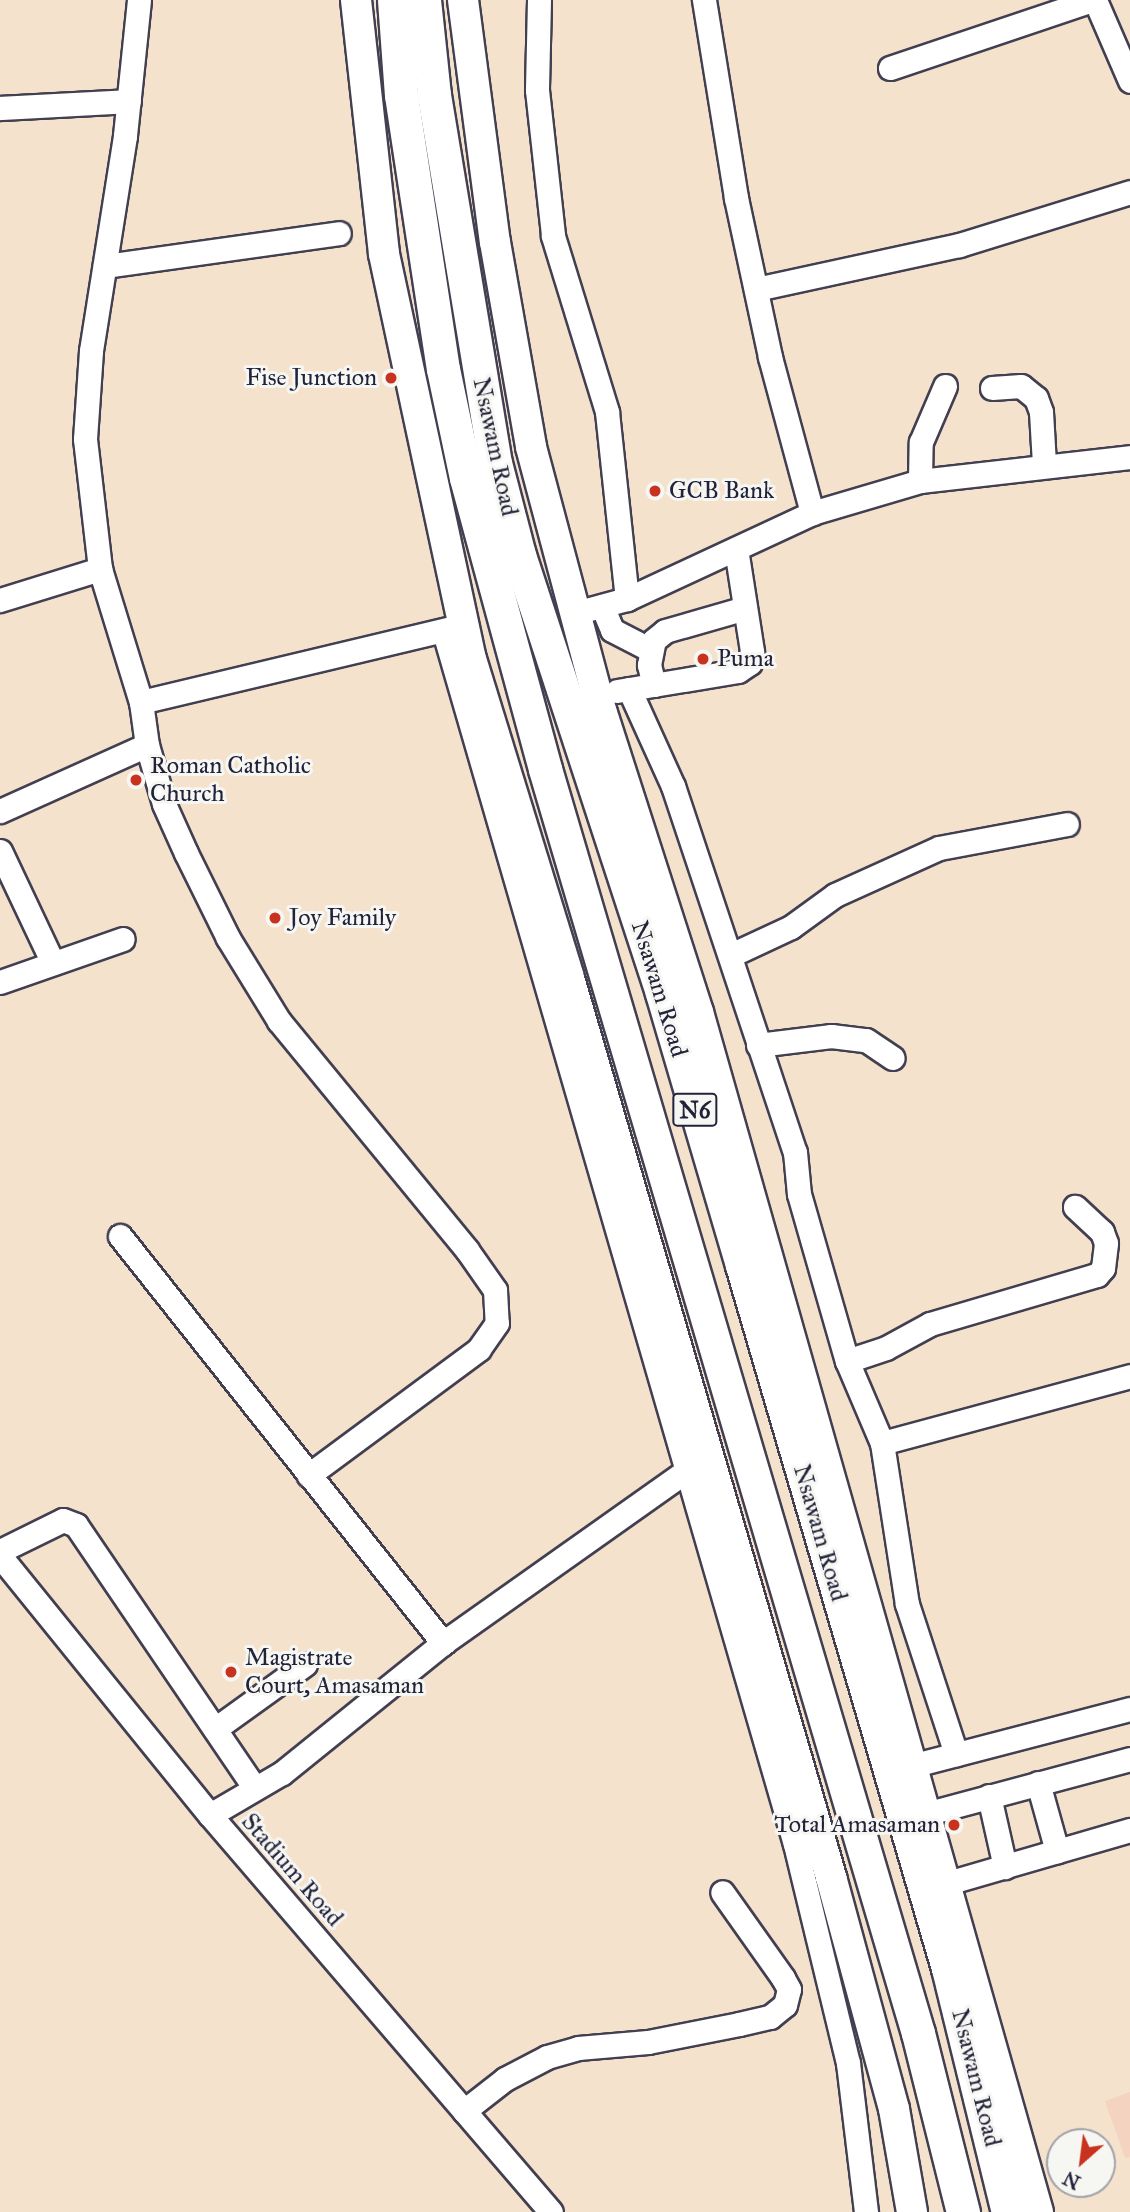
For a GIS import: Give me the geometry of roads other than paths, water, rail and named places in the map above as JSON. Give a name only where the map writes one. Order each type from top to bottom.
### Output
[{"type":"highway","name":"Nsawam Road","points":[[394,0],[401,95],[443,369],[466,478],[549,782],[918,2033],[963,2212]]},
{"type":"highway","name":"Nsawam Road","points":[[424,0],[434,95],[481,377],[512,528],[556,678],[662,993],[750,1291],[948,1968],[1008,2212]]},
{"type":"main road","points":[[356,0],[384,254],[453,629],[698,1462],[859,1980],[894,2109],[912,2212]]},
{"type":"main road","points":[[463,0],[495,242],[531,447],[589,610],[597,694],[698,1012],[1038,2212]]},
{"type":"street","points":[[139,0],[129,101],[91,351],[85,439],[100,569],[141,702],[147,745],[164,804],[186,853],[228,937],[279,1021],[467,1250],[495,1290],[497,1323],[479,1349],[309,1475]]},
{"type":"street","points":[[539,0],[537,90],[553,236],[607,412],[627,599]]},
{"type":"street","points":[[704,0],[717,94],[756,289],[811,513]]},
{"type":"street","points":[[890,68],[1093,0],[1130,82]]},
{"type":"street","points":[[0,108],[129,101]]},
{"type":"street","points":[[756,289],[959,245],[1130,192]]},
{"type":"street","points":[[105,266],[340,233]]},
{"type":"street","points":[[920,481],[920,442],[945,386]]},
{"type":"street","points":[[992,388],[1021,386],[1036,398],[1041,412],[1044,464]]},
{"type":"street","points":[[589,610],[627,599],[811,513],[920,481],[1044,464],[1130,457]]},
{"type":"street","points":[[597,694],[738,671],[750,663],[736,549]]},
{"type":"street","points":[[0,600],[100,569]]},
{"type":"street","points":[[654,685],[649,649],[665,631],[745,608]]},
{"type":"street","points":[[589,610],[612,631],[649,649]]},
{"type":"street","points":[[141,702],[453,629]]},
{"type":"street","points":[[629,689],[673,786],[795,1152],[799,1194],[846,1361],[882,1443],[907,1604],[956,1754]]},
{"type":"street","points":[[0,811],[147,745]]},
{"type":"street","points":[[731,955],[791,927],[866,878],[939,848],[1066,824]]},
{"type":"street","points":[[0,851],[53,963]]},
{"type":"street","points":[[0,982],[123,939]]},
{"type":"street","points":[[758,1045],[831,1036],[866,1040],[892,1058]]},
{"type":"street","points":[[846,1361],[886,1348],[929,1324],[1097,1275],[1106,1257],[1106,1243],[1102,1232],[1075,1207]]},
{"type":"street","points":[[120,1236],[443,1643]]},
{"type":"street","points":[[882,1443],[1130,1376]]},
{"type":"street","points":[[210,1815],[255,1788],[349,1722],[443,1643],[698,1462],[848,2063],[866,2212]]},
{"type":"street","points":[[0,1553],[63,1520],[76,1525],[255,1788]]},
{"type":"street","name":"Stadium Road","points":[[0,1553],[210,1815],[551,2212]]},
{"type":"street","points":[[215,1729],[305,1664]]},
{"type":"street","points":[[911,1766],[1130,1709]]},
{"type":"street","points":[[925,1814],[1130,1759]]},
{"type":"street","points":[[1038,1783],[1057,1851]]},
{"type":"street","points":[[989,1796],[1005,1867]]},
{"type":"street","points":[[944,1884],[1130,1830]]},
{"type":"street","points":[[464,2111],[505,2079],[547,2057],[578,2048],[648,2042],[739,2024],[770,2017],[785,2005],[789,1989],[783,1978],[722,1892]]},
{"type":"place","name":"Fise Junction","points":[[391,378]]},
{"type":"place","name":"GCB Bank","points":[[655,491]]},
{"type":"place","name":"Puma","points":[[703,659]]},
{"type":"place","name":"Roman Catholic Church","points":[[136,780]]},
{"type":"place","name":"Joy Family","points":[[275,918]]},
{"type":"place","name":"Magistrate Court, Amasaman","points":[[231,1672]]},
{"type":"place","name":"Total Amasaman","points":[[954,1825]]}]
